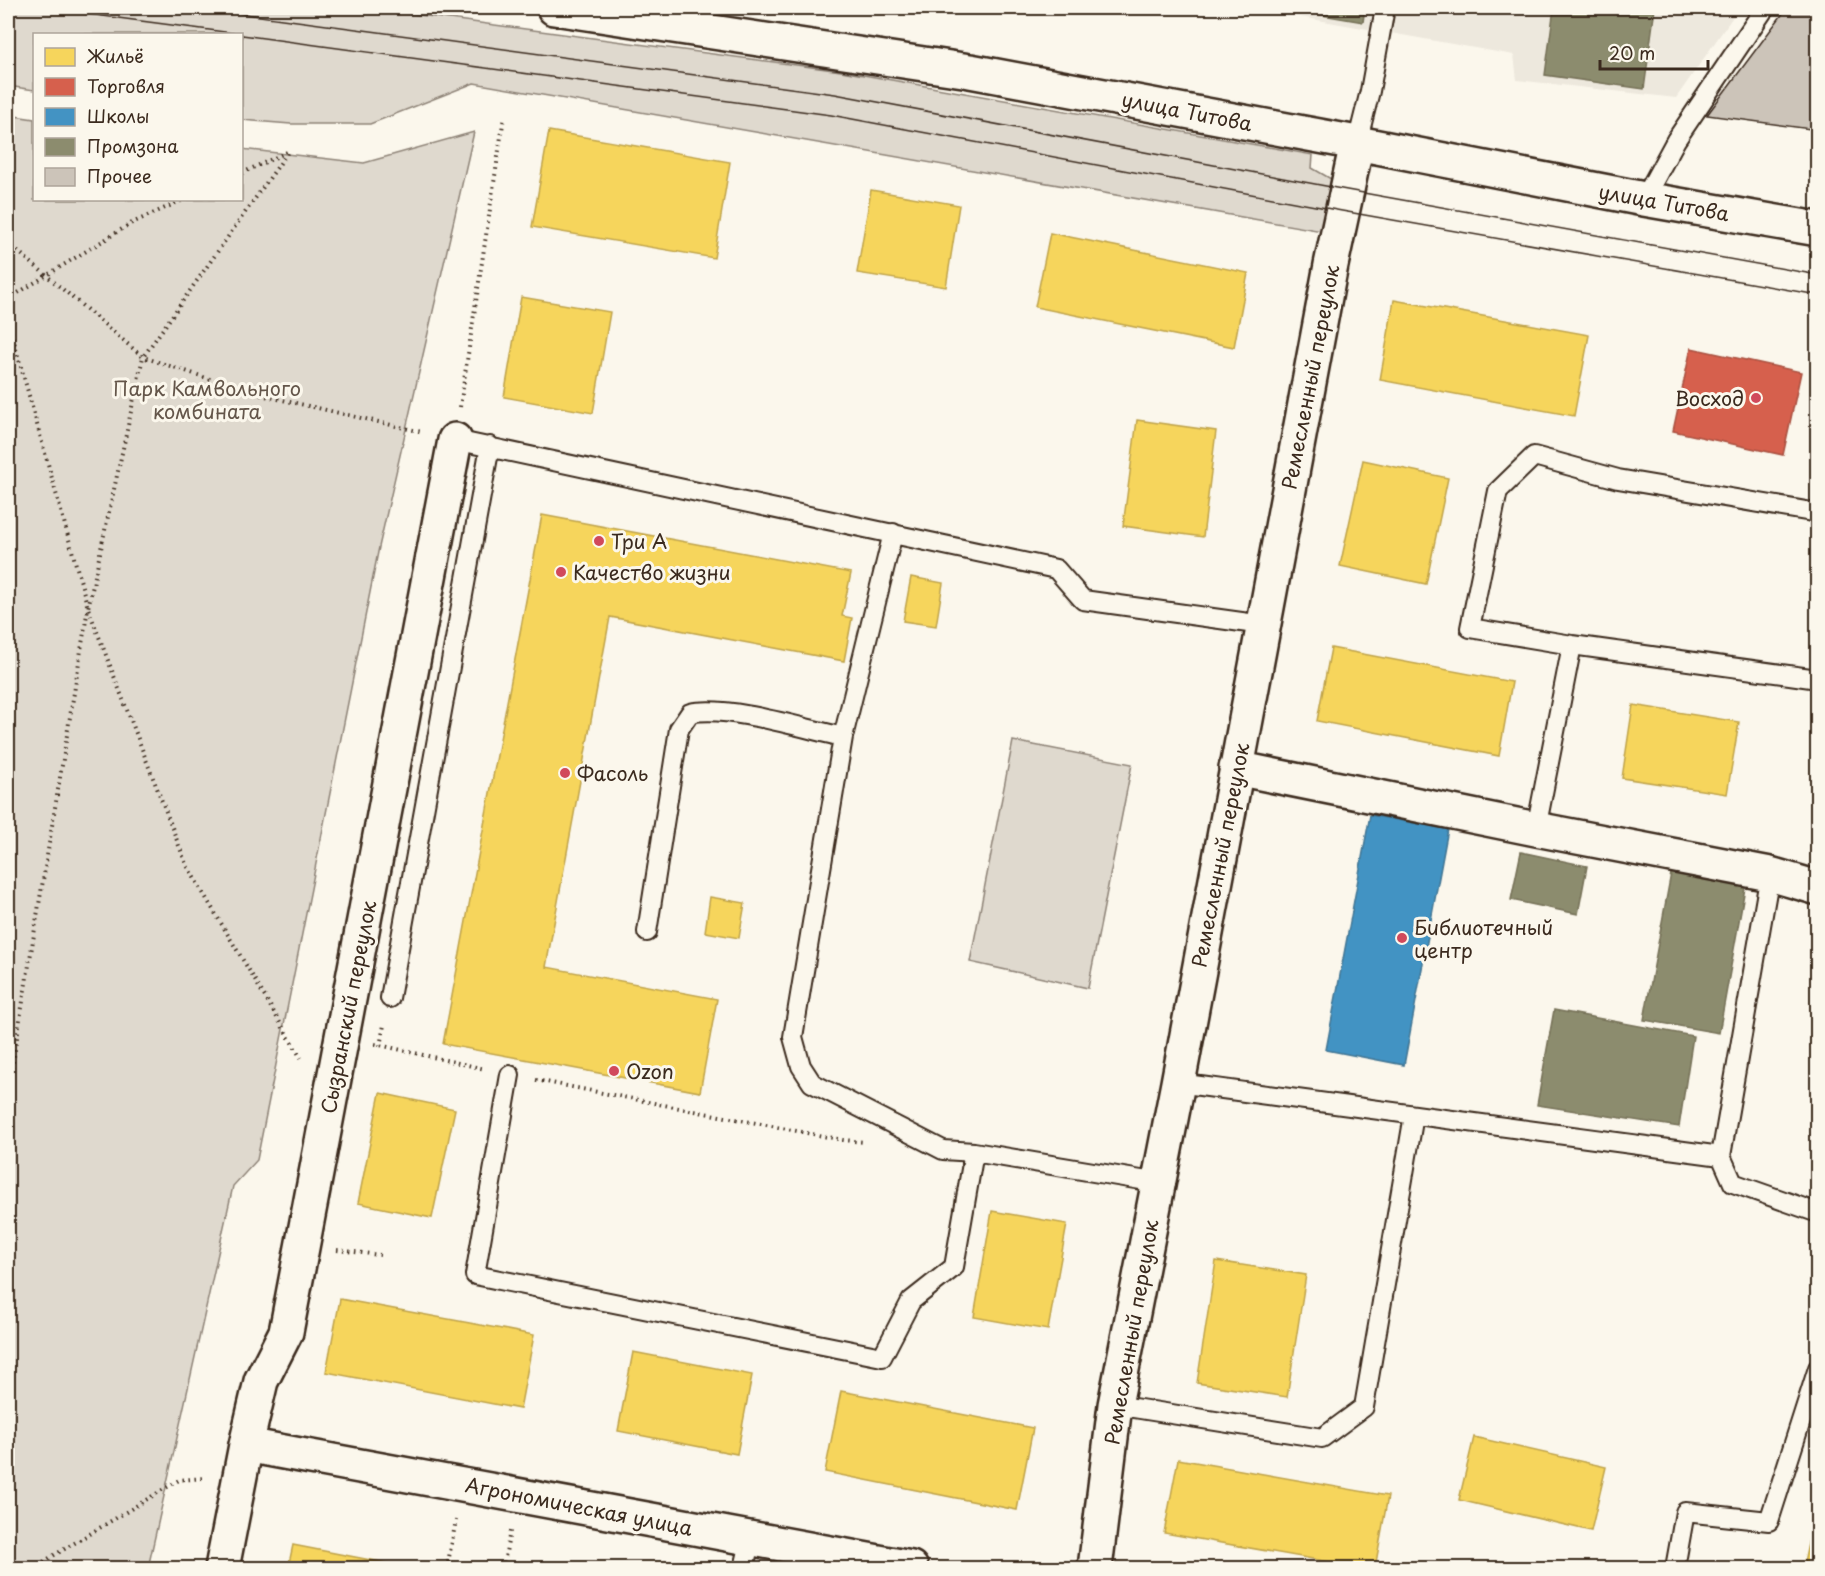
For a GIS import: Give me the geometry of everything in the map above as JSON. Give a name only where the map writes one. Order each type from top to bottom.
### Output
[{"type":"street","name":"улица Титова","points":[[554,8],[970,71],[1644,199],[1818,229]]},
{"type":"street","name":"Ремесленный переулок","points":[[1095,1569],[1115,1405],[1178,1083],[1331,265],[1357,143]]},
{"type":"street","name":"Сызранский переулок","points":[[222,1569],[261,1382],[286,1332],[304,1246],[455,440]]},
{"type":"street","points":[[1236,768],[1770,874],[1818,888]]},
{"type":"street","name":"Агрономическая улица","points":[[244,1460],[748,1553],[911,1569]]},
{"type":"lane","points":[[1357,143],[1370,92],[1385,8]]},
{"type":"lane","points":[[1644,199],[1676,140],[1765,8]]},
{"type":"lane","points":[[455,440],[1056,569],[1083,600],[1263,625]]},
{"type":"lane","points":[[390,998],[490,446]]},
{"type":"lane","points":[[1818,513],[1618,479],[1533,456],[1498,492],[1470,628],[1572,645],[1818,679]]},
{"type":"lane","points":[[893,533],[843,737],[794,1037],[801,1066],[812,1083],[943,1150],[974,1152],[1159,1183]]},
{"type":"lane","points":[[1536,829],[1572,645]]},
{"type":"lane","points":[[647,932],[679,729],[690,713],[715,711],[843,737]]},
{"type":"lane","points":[[1770,874],[1721,1156],[1733,1183],[1818,1213]]},
{"type":"lane","points":[[510,1075],[475,1275],[882,1357],[911,1300],[954,1267],[974,1152]]},
{"type":"lane","points":[[1178,1083],[1721,1156]]},
{"type":"lane","points":[[1115,1405],[1322,1438],[1364,1407],[1414,1115]]},
{"type":"lane","points":[[1675,1569],[1685,1512],[1769,1521],[1818,1368]]},
{"type":"path","points":[[8,243],[142,357],[252,393],[455,440],[504,117]]},
{"type":"path","points":[[8,1092],[88,608],[142,357],[288,152],[243,173]]},
{"type":"path","points":[[8,299],[132,223],[181,201]]},
{"type":"path","points":[[8,320],[88,608],[186,864],[329,1105]]},
{"type":"path","points":[[342,1037],[510,1075],[843,1140],[876,1143]]},
{"type":"path","points":[[304,1246],[380,1254]]},
{"type":"path","points":[[33,1569],[179,1480],[244,1460]]},
{"type":"path","points":[[447,1569],[456,1520]]},
{"type":"path","points":[[503,1569],[510,1531]]},
{"type":"shaded area","points":[[1250,8],[1739,8],[1676,98],[1517,80],[1514,55]]},
{"type":"green space","points":[[8,8],[367,8],[841,71],[1313,155],[1312,168],[1331,179],[1322,231],[474,83],[370,124],[291,124],[243,120],[243,33],[33,33],[33,90],[8,86]]},
{"type":"green space","name":"Парк Камвольного комбината","points":[[8,115],[33,119],[33,201],[243,201],[243,149],[364,163],[474,132],[379,547],[257,1160],[233,1186],[148,1568],[8,1568]]},
{"type":"green space","points":[[1013,741],[1132,764],[1088,988],[970,962]]},
{"type":"building: Жильё","points":[[549,131],[730,162],[714,258],[532,227]]},
{"type":"building: Жильё","points":[[871,190],[959,205],[946,287],[857,273]]},
{"type":"building: Жильё","points":[[1050,233],[1248,273],[1234,347],[1035,307]]},
{"type":"building: Жильё","points":[[521,297],[610,312],[593,413],[504,397]]},
{"type":"building: Жильё","points":[[1394,300],[1589,335],[1574,416],[1380,380]]},
{"type":"building: Жильё","points":[[1137,420],[1216,431],[1203,537],[1123,526]]},
{"type":"building: Жильё","points":[[1363,460],[1448,478],[1426,584],[1340,566]]},
{"type":"building: Жильё","points":[[542,515],[851,573],[842,616],[852,618],[844,661],[610,617],[546,967],[717,999],[700,1092],[443,1044]]},
{"type":"building: Жильё","points":[[911,577],[943,583],[936,626],[903,621]]},
{"type":"building: Жильё","points":[[1331,648],[1512,682],[1499,756],[1317,721]]},
{"type":"building: Жильё","points":[[1633,705],[1739,722],[1727,794],[1622,778]]},
{"type":"building: Жильё","points":[[710,897],[745,903],[739,938],[705,932]]},
{"type":"building: Жильё","points":[[380,1093],[455,1109],[432,1218],[358,1203]]},
{"type":"building: Жильё","points":[[992,1211],[1067,1224],[1048,1330],[974,1317]]},
{"type":"building: Жильё","points":[[1216,1261],[1306,1275],[1287,1397],[1197,1383]]},
{"type":"building: Жильё","points":[[340,1299],[534,1335],[520,1409],[326,1372]]},
{"type":"building: Жильё","points":[[633,1352],[752,1375],[737,1454],[618,1431]]},
{"type":"building: Жильё","points":[[841,1391],[1033,1428],[1017,1510],[825,1472]]},
{"type":"building: Жильё","points":[[1474,1437],[1606,1467],[1591,1531],[1459,1500]]},
{"type":"building: Жильё","points":[[1178,1459],[1388,1496],[1375,1568],[1364,1568],[1164,1533]]},
{"type":"building: Жильё","points":[[1818,1495],[1818,1568],[1803,1568]]},
{"type":"building: Жильё","points":[[293,1545],[412,1568],[288,1568]]},
{"type":"building: Жильё","points":[[1694,1564],[1719,1568],[1693,1568]]},
{"type":"building: Торговля","points":[[1691,348],[1801,372],[1783,455],[1673,431]]},
{"type":"building: Школы","points":[[1370,815],[1448,829],[1404,1065],[1326,1050]]},
{"type":"building: Промзона","points":[[1281,8],[1365,8],[1363,22]]},
{"type":"building: Промзона","points":[[1554,8],[1655,8],[1644,89],[1545,75]]},
{"type":"building: Промзона","points":[[1521,852],[1587,866],[1578,914],[1511,900]]},
{"type":"building: Промзона","points":[[1672,868],[1746,882],[1719,1033],[1644,1020]]},
{"type":"building: Промзона","points":[[1554,1010],[1693,1036],[1679,1127],[1537,1105]]},
{"type":"building: Прочее","points":[[1787,8],[1818,8],[1818,130],[1707,115]]},
{"type":"tram line","points":[[42,8],[232,33]]},
{"type":"tram line","points":[[201,8],[835,94],[1818,275]]},
{"type":"tram line","points":[[243,35],[831,115],[1342,211],[1818,295]]},
{"type":"place","name":"Восход","points":[[1756,398]]},
{"type":"place","name":"Три А","points":[[599,541]]},
{"type":"place","name":"Качество жизни","points":[[561,572]]},
{"type":"place","name":"Фасоль","points":[[565,773]]},
{"type":"place","name":"Библиотечный центр","points":[[1402,938]]},
{"type":"place","name":"Ozon","points":[[614,1071]]}]
